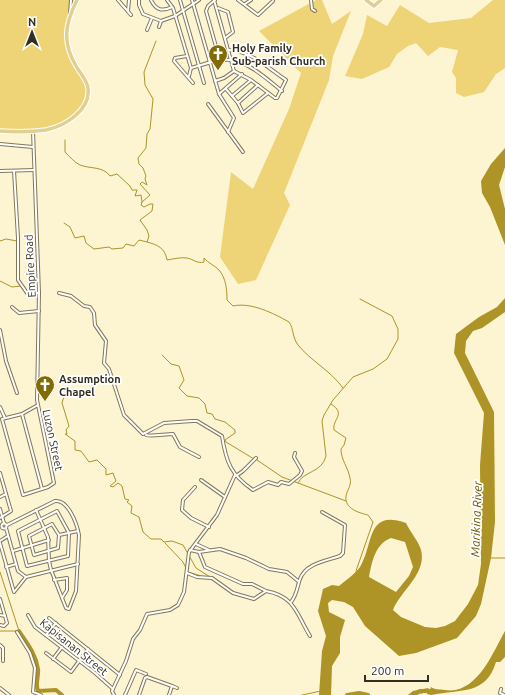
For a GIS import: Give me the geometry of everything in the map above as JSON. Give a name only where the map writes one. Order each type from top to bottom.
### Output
[{"type":"main road","points":[[0,131],[46,130],[56,126],[79,112],[86,102],[87,84],[72,59],[67,43],[66,28],[77,0]]},
{"type":"main road","points":[[366,0],[374,6],[381,0]]},
{"type":"street","points":[[70,15],[71,0]]},
{"type":"street","points":[[118,0],[131,14]]},
{"type":"street","points":[[128,11],[129,0]]},
{"type":"street","points":[[139,0],[139,6],[142,14],[161,21],[175,16],[199,0]]},
{"type":"street","points":[[151,0],[158,9],[163,10],[172,7]]},
{"type":"street","points":[[167,0],[172,7],[191,68],[189,76]]},
{"type":"street","points":[[180,0],[204,83]]},
{"type":"street","points":[[192,0],[219,94],[234,118],[228,132]]},
{"type":"street","points":[[220,61],[206,11],[209,5],[215,0],[234,71]]},
{"type":"street","points":[[238,0],[258,15],[273,1]]},
{"type":"street","points":[[245,4],[251,0]]},
{"type":"street","points":[[311,0],[312,9],[315,11]]},
{"type":"street","points":[[218,8],[228,12],[233,29],[232,33],[225,38]]},
{"type":"street","points":[[147,30],[152,18]]},
{"type":"street","points":[[159,27],[161,21]]},
{"type":"street","points":[[229,50],[241,51],[286,81],[282,91],[276,99],[251,80],[234,71]]},
{"type":"street","points":[[187,56],[175,58],[174,61],[189,76],[193,83]]},
{"type":"street","points":[[191,68],[231,60],[259,74],[282,91]]},
{"type":"street","points":[[215,81],[224,78],[234,71]]},
{"type":"street","points":[[219,94],[242,74]]},
{"type":"street","points":[[232,96],[251,80]]},
{"type":"street","points":[[238,103],[258,85]]},
{"type":"street","points":[[226,89],[238,103],[243,113],[268,93]]},
{"type":"street","points":[[208,104],[243,152]]},
{"type":"street","name":"Empire Road","points":[[33,130],[40,293],[37,400]]},
{"type":"street","points":[[0,144],[33,147]]},
{"type":"street","points":[[0,171],[34,170]]},
{"type":"street","points":[[14,171],[18,238],[18,280],[25,291],[30,294],[40,293]]},
{"type":"street","points":[[59,293],[74,297],[84,306],[90,308],[94,313],[94,321],[106,341],[104,362],[109,369],[124,416],[143,434],[151,437],[161,434],[173,434],[181,448],[199,457]]},
{"type":"street","points":[[12,307],[19,312],[39,311]]},
{"type":"street","points":[[0,330],[6,361],[17,393]]},
{"type":"street","name":"Luzon Street","points":[[37,400],[54,483],[42,489]]},
{"type":"street","points":[[3,419],[22,414],[38,405]]},
{"type":"street","points":[[0,407],[23,495],[42,489],[22,414]]},
{"type":"street","points":[[146,434],[156,426],[164,423],[197,421],[222,436],[227,458],[235,475],[253,490],[268,482],[278,485],[282,482],[288,484],[302,474],[294,457],[295,453]]},
{"type":"street","points":[[113,694],[113,689],[120,675],[133,639],[141,628],[147,614],[170,610],[178,605],[183,597],[190,550],[217,515],[235,475],[243,471],[256,458]]},
{"type":"street","points":[[0,473],[11,511],[10,513],[1,517]]},
{"type":"street","points":[[201,480],[225,496]]},
{"type":"street","points":[[194,487],[184,498],[182,510],[191,518],[208,527]]},
{"type":"street","points":[[0,497],[6,494]]},
{"type":"street","points":[[26,577],[19,573],[6,528],[7,525],[36,510],[55,501],[61,500],[65,504],[78,530],[76,591],[69,609],[66,608],[54,580],[49,561],[49,540],[36,510]]},
{"type":"street","points":[[0,509],[1,517],[7,525]]},
{"type":"street","points":[[58,512],[69,533],[68,556],[27,566],[18,532],[41,519],[58,512]]},
{"type":"street","points":[[291,602],[297,592],[300,576],[311,565],[340,556],[343,553],[345,525],[322,512]]},
{"type":"street","points":[[4,523],[1,527],[6,528]]},
{"type":"street","points":[[54,524],[59,535],[58,548],[34,555],[29,536],[54,524]]},
{"type":"street","points":[[59,535],[78,530]]},
{"type":"street","points":[[8,536],[0,542],[14,592],[26,577],[78,564]]},
{"type":"street","points":[[13,551],[49,540]]},
{"type":"street","points":[[195,544],[209,550]]},
{"type":"street","points":[[190,550],[199,552],[220,549],[242,556],[270,569],[287,572],[299,582]]},
{"type":"street","points":[[199,552],[205,567],[244,584],[252,584],[266,592],[280,596],[291,602],[303,620],[310,636]]},
{"type":"street","points":[[6,567],[16,564]]},
{"type":"street","points":[[187,573],[197,577],[212,578],[233,593],[254,599],[266,592]]},
{"type":"street","points":[[54,580],[67,578],[67,590],[62,598]]},
{"type":"street","points":[[0,601],[6,624],[0,626]]},
{"type":"street","points":[[0,615],[5,616]]},
{"type":"street","name":"Kapisanan Street","points":[[28,615],[35,627],[80,660],[113,689]]},
{"type":"street","points":[[50,618],[120,675]]},
{"type":"street","points":[[46,635],[56,623]]},
{"type":"street","points":[[17,632],[30,653],[35,668],[33,692],[41,695]]},
{"type":"street","points":[[0,645],[4,648],[2,662]]},
{"type":"street","points":[[53,659],[62,647]]},
{"type":"street","points":[[46,653],[70,672],[88,649]]},
{"type":"street","points":[[125,695],[135,671],[138,670],[146,674]]},
{"type":"street","points":[[139,695],[146,677],[177,688]]},
{"type":"street","points":[[169,695],[172,686]]},
{"type":"street","points":[[0,688],[9,695]]},
{"type":"street","points":[[501,689],[500,693],[504,695]]},
{"type":"shaded area","points":[[0,0],[77,0],[67,21],[65,36],[72,56],[86,84],[87,96],[84,105],[73,116],[58,125],[37,130],[0,131]]},
{"type":"shaded area","points":[[316,0],[322,0],[332,24],[351,11],[333,56],[329,80],[284,193],[290,205],[256,280],[238,284],[220,257],[231,172],[253,189],[289,109],[301,73],[259,31]]},
{"type":"shaded area","points":[[493,0],[505,0],[505,68],[496,74],[484,92],[464,97],[456,93],[456,78],[452,72],[458,50],[440,47],[428,56],[416,43],[408,46],[397,54],[389,67],[362,79],[345,76],[363,34],[367,15],[387,26],[400,5],[429,23],[471,18]]},
{"type":"shaded area","points":[[505,148],[505,167],[499,185],[505,209],[505,245],[490,207],[482,193],[481,181],[491,164]]},
{"type":"shaded area","points":[[505,298],[505,312],[482,328],[473,331],[466,341],[465,353],[494,412],[495,522],[491,558],[481,604],[476,616],[457,638],[416,653],[399,656],[365,626],[353,607],[344,602],[332,600],[328,603],[329,612],[345,620],[340,637],[340,653],[332,666],[331,695],[319,695],[322,651],[326,636],[318,611],[323,589],[332,585],[339,586],[358,570],[364,558],[373,531],[378,525],[384,521],[393,520],[406,523],[421,550],[422,559],[417,574],[393,610],[401,617],[425,627],[436,628],[445,626],[455,621],[468,604],[478,585],[481,564],[480,465],[484,413],[454,353],[456,334],[479,317],[497,307]],"holes":[[[391,538],[405,542],[413,567],[409,576],[396,592],[369,577],[371,565],[378,549],[386,541]]]},
{"type":"shaded area","points":[[505,631],[505,657],[500,662],[496,662],[492,673],[479,685],[463,691],[431,695],[427,694],[426,690],[422,694],[417,692],[413,695],[408,695],[413,691],[428,688],[430,690],[431,687],[434,689],[456,690],[466,686],[475,679],[482,670]]},
{"type":"waterway","points":[[156,41],[144,72],[145,85],[153,99],[150,129],[147,134],[146,148],[138,158],[139,164],[143,168],[146,176],[145,179],[147,185],[142,182],[140,184],[150,195],[142,202],[141,205],[144,207],[153,204],[152,211],[140,220],[149,236],[147,242],[154,244],[163,250],[167,260],[185,258],[197,262],[204,262],[204,258],[221,273],[226,284],[227,300],[233,306],[240,305],[262,309],[289,322],[298,345],[333,376],[343,388]]},
{"type":"waterway","points":[[65,140],[65,152],[74,161],[80,165],[100,169],[110,176],[117,174],[130,186],[132,190],[137,190],[135,196],[141,195],[142,202]]},
{"type":"waterway","points":[[64,223],[70,227],[75,238],[84,236],[86,243],[94,249],[109,247],[112,249],[123,248],[126,244],[134,246],[139,240],[147,242]]},
{"type":"waterway","points":[[0,241],[6,239],[17,241]]},
{"type":"waterway","points":[[0,281],[12,287],[20,286],[23,289]]},
{"type":"waterway","points":[[298,483],[300,479],[317,469],[324,462],[326,456],[322,421],[333,400],[353,377],[373,369],[387,359],[398,339],[398,329],[392,316],[360,299]]},
{"type":"waterway","points":[[162,355],[171,364],[179,366],[184,380],[179,388],[187,396],[199,398],[205,404],[207,413],[212,414],[215,419],[225,422],[235,430],[235,433],[225,440],[226,442],[254,459]]},
{"type":"waterway","points":[[66,390],[62,403],[69,426],[66,430],[67,434],[65,434],[75,441],[75,450],[81,451],[89,462],[97,460],[106,469],[106,475],[113,473],[116,481],[110,486],[113,487],[118,483],[122,486],[125,499],[129,500],[127,502],[132,506],[131,513],[139,517],[143,532],[151,539],[161,539],[164,542],[172,541],[183,545],[196,568],[210,577]]},
{"type":"waterway","points":[[331,404],[338,411],[338,417],[334,430],[346,438],[341,449],[342,457],[349,474],[350,481],[346,496],[347,504],[353,510],[368,515],[373,522],[356,571]]},
{"type":"waterway","points":[[257,460],[282,477],[346,501]]},
{"type":"waterway","points":[[165,543],[183,562],[188,572],[201,576]]},
{"type":"waterway","points":[[490,558],[505,558]]},
{"type":"waterway","points":[[0,572],[19,631],[0,631]]},
{"type":"waterway","points":[[19,631],[31,649],[37,664],[38,691],[56,690],[62,695]]},
{"type":"waterway","points":[[302,695],[321,691]]},
{"type":"waterway","points":[[414,695],[420,691],[431,691]]},
{"type":"waterway","points":[[347,695],[359,693],[368,695]]},
{"type":"place","name":"Holy Family Sub-parish Church","points":[[218,71]]},
{"type":"place","name":"Assumption Chapel","points":[[45,402]]},
{"type":"water label","name":"Marikina River","points":[[476,519]]}]
